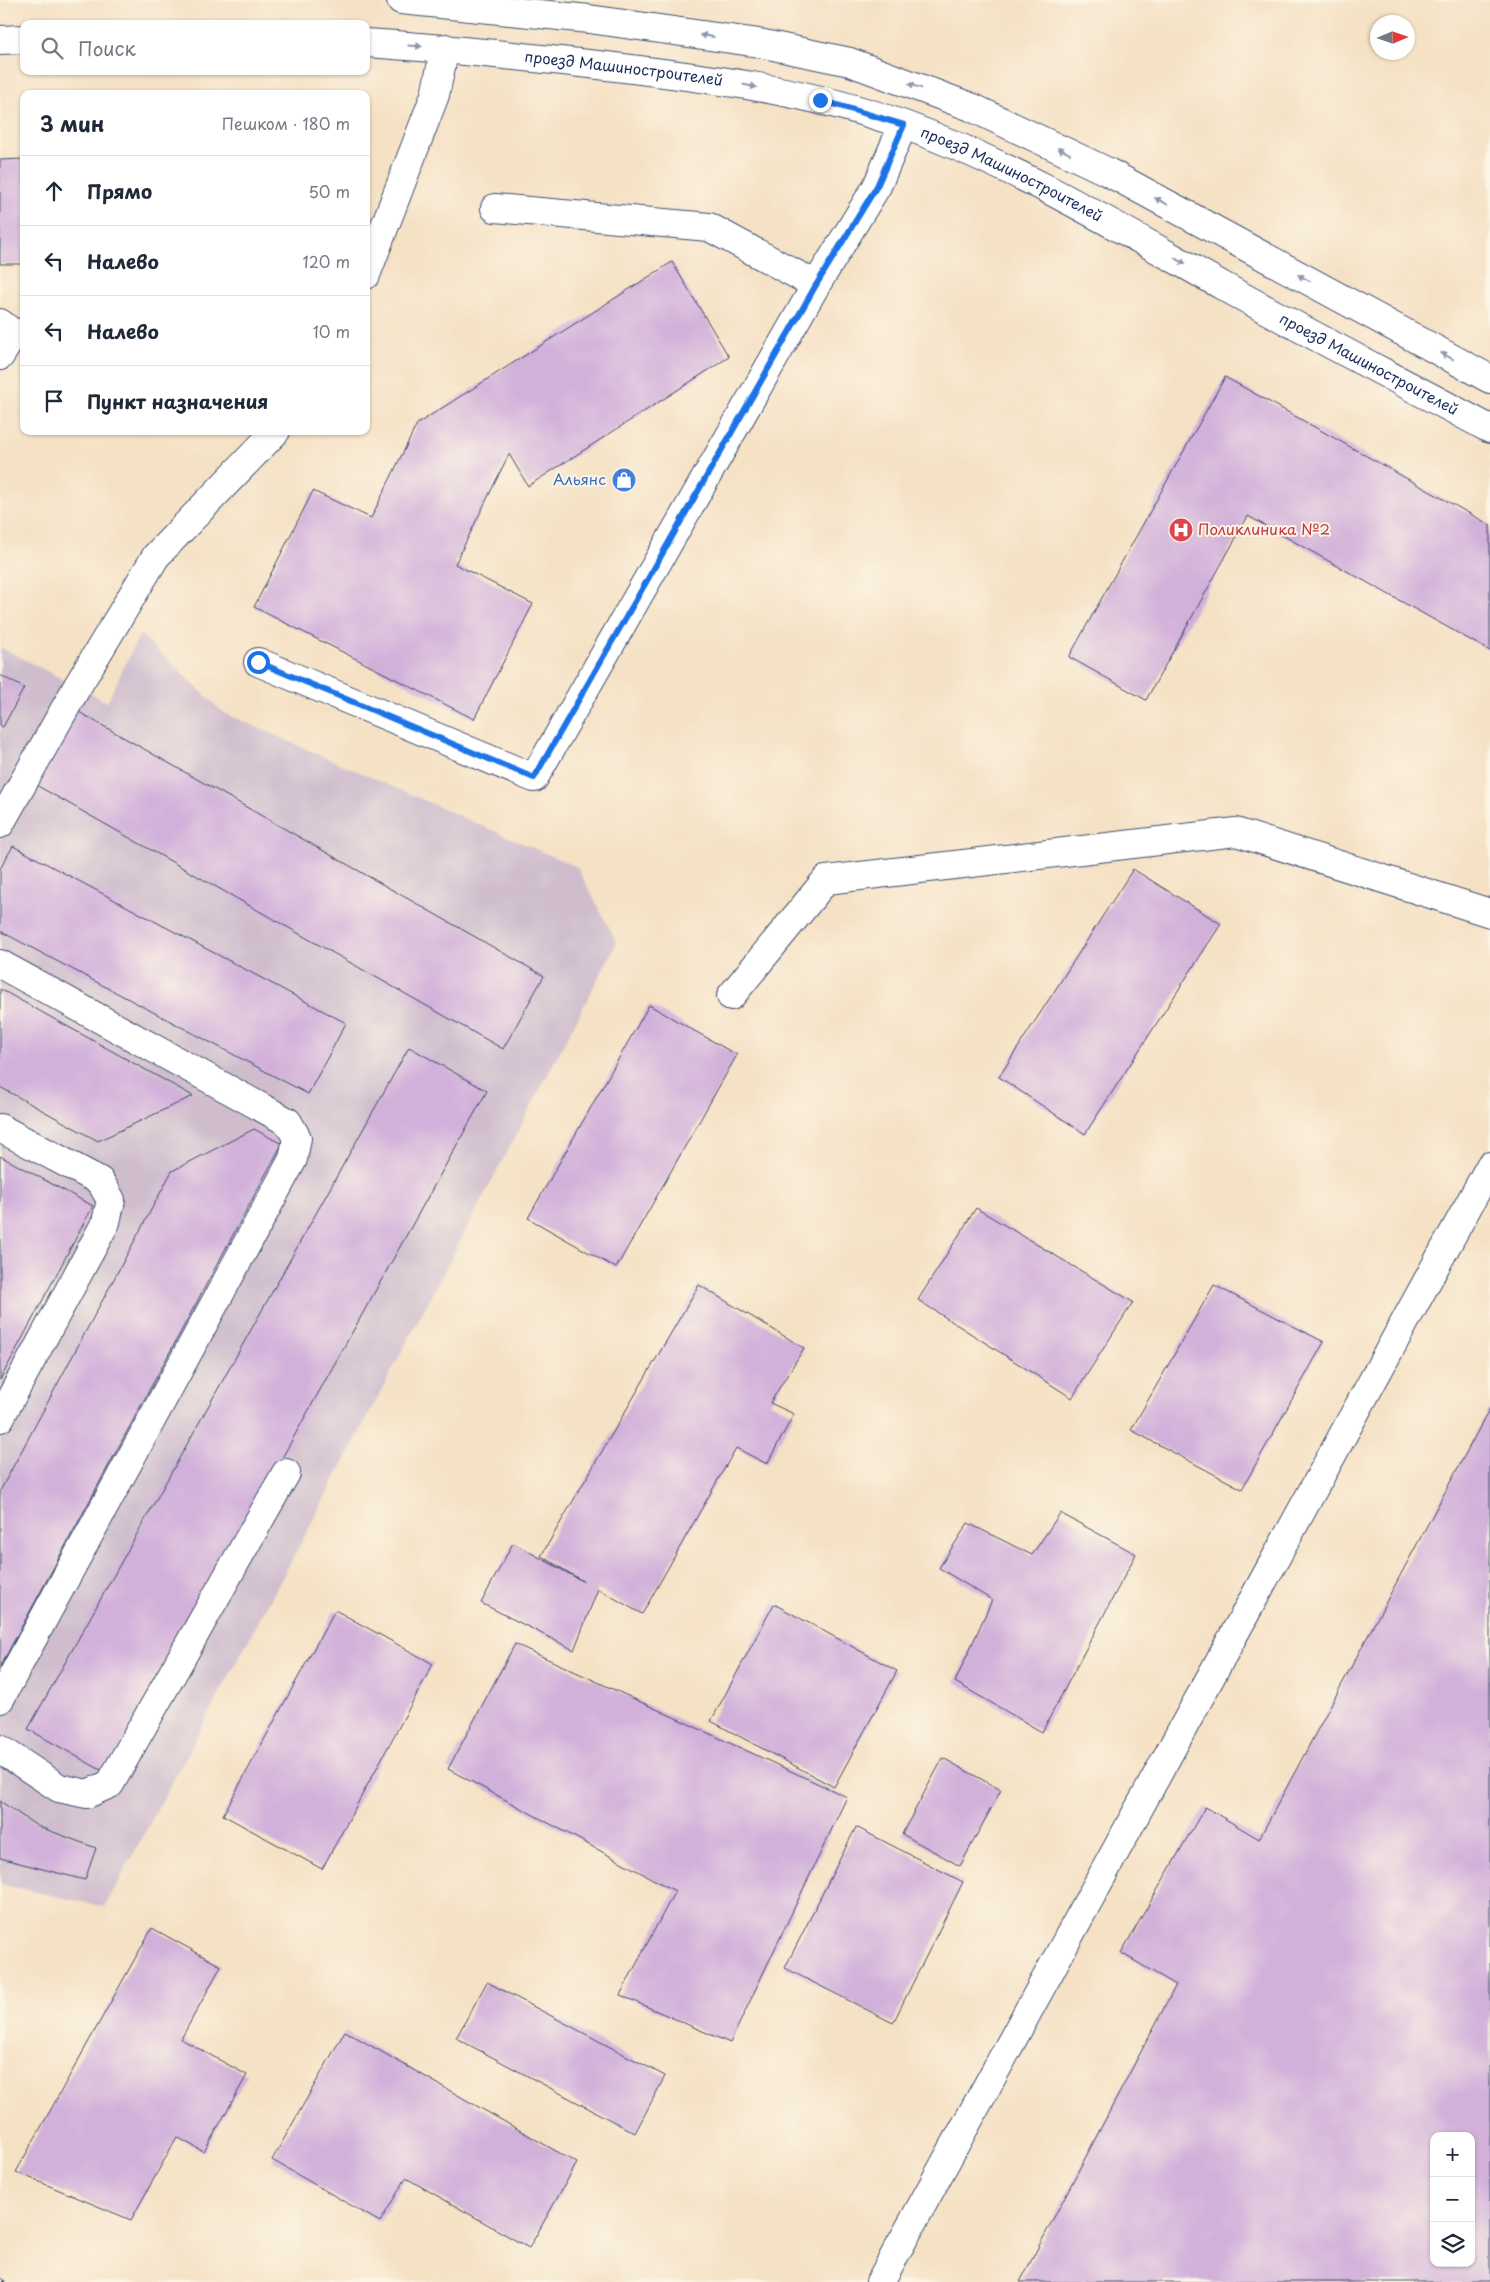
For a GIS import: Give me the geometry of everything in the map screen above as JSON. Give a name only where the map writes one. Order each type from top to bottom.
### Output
[{"type":"main road","points":[[401,0],[589,19],[731,39],[850,62],[971,106],[1108,172],[1490,379]]},
{"type":"main road","points":[[0,40],[20,39]]},
{"type":"main road","name":"проезд Машиностроителей","points":[[370,43],[445,48],[713,78],[820,100],[904,125],[990,162],[1092,211],[1224,286],[1490,429]]},
{"type":"main road","points":[[370,265],[435,95],[445,48]]},
{"type":"main road","points":[[258,662],[534,778],[816,285],[877,186],[904,125]]},
{"type":"main road","points":[[495,208],[709,227],[816,285]]},
{"type":"main road","points":[[0,824],[77,687],[156,556],[272,435]]},
{"type":"main road","points":[[731,996],[826,880],[1236,832],[1490,913]]},
{"type":"main road","points":[[0,964],[288,1122],[297,1138],[293,1159],[0,1699]]},
{"type":"main road","points":[[0,1128],[100,1181],[111,1200],[106,1222],[0,1418]]},
{"type":"main road","points":[[880,2282],[1490,1166]]},
{"type":"main road","points":[[0,1749],[59,1788],[87,1794],[110,1784],[286,1473]]},
{"type":"shaded area","points":[[140,634],[224,713],[577,867],[617,943],[311,1524],[105,1907],[0,1884],[0,647],[107,702]]},
{"type":"building","points":[[20,159],[20,264],[0,264],[0,160]]},
{"type":"building","points":[[672,262],[729,357],[528,486],[509,454],[455,564],[533,604],[474,719],[254,607],[313,491],[371,518],[417,424]]},
{"type":"building","points":[[1225,377],[1490,525],[1490,651],[1248,516],[1146,700],[1069,657]]},
{"type":"building","points":[[0,675],[24,688],[3,727],[0,725]]},
{"type":"building","points":[[77,711],[544,976],[503,1049],[36,785]]},
{"type":"building","points":[[13,846],[346,1023],[308,1094],[0,931],[0,869]]},
{"type":"building","points":[[1133,869],[1221,924],[1085,1134],[999,1077]]},
{"type":"building","points":[[0,989],[193,1096],[98,1141],[0,1087]]},
{"type":"building","points":[[649,1005],[737,1055],[616,1268],[528,1218]]},
{"type":"building","points":[[409,1047],[487,1091],[106,1773],[28,1729]]},
{"type":"building","points":[[254,1129],[282,1144],[0,1667],[0,1491],[172,1171]]},
{"type":"building","points":[[0,1156],[93,1206],[0,1380]]},
{"type":"building","points":[[976,1208],[1133,1302],[1072,1398],[918,1300]]},
{"type":"building","points":[[699,1285],[804,1348],[770,1403],[794,1414],[767,1464],[736,1448],[642,1614],[598,1589],[574,1650],[481,1603],[513,1543],[584,1582],[541,1556]]},
{"type":"building","points":[[1214,1285],[1324,1342],[1242,1489],[1131,1430]]},
{"type":"building","points":[[1490,1408],[1490,2282],[1020,2282],[1176,1985],[1121,1953],[1205,1807],[1259,1839]]},
{"type":"building","points":[[1060,1513],[1136,1554],[1042,1732],[955,1682],[992,1600],[939,1568],[968,1523],[1032,1555]]},
{"type":"building","points":[[774,1604],[897,1671],[834,1787],[711,1721]]},
{"type":"building","points":[[335,1610],[433,1664],[322,1869],[223,1815]]},
{"type":"building","points":[[515,1644],[847,1797],[730,2043],[620,1995],[675,1891],[448,1769]]},
{"type":"building","points":[[943,1758],[1001,1790],[960,1866],[902,1834]]},
{"type":"building","points":[[0,1801],[37,1826],[96,1848],[85,1880],[0,1858]]},
{"type":"building","points":[[856,1827],[963,1882],[893,2023],[785,1968]]},
{"type":"building","points":[[152,1928],[221,1966],[181,2039],[247,2075],[204,2152],[177,2137],[131,2220],[16,2172]]},
{"type":"building","points":[[487,1982],[665,2076],[635,2133],[456,2038]]},
{"type":"building","points":[[345,2031],[577,2163],[529,2248],[406,2178],[380,2222],[272,2160]]},
{"type":"place","name":"Альянс","points":[[624,480]]},
{"type":"place","name":"Поликлиника №2","points":[[1181,530]]},
{"type":"route","points":[[258,662],[534,778],[816,285],[877,186],[885,164],[904,125],[820,100]]}]
